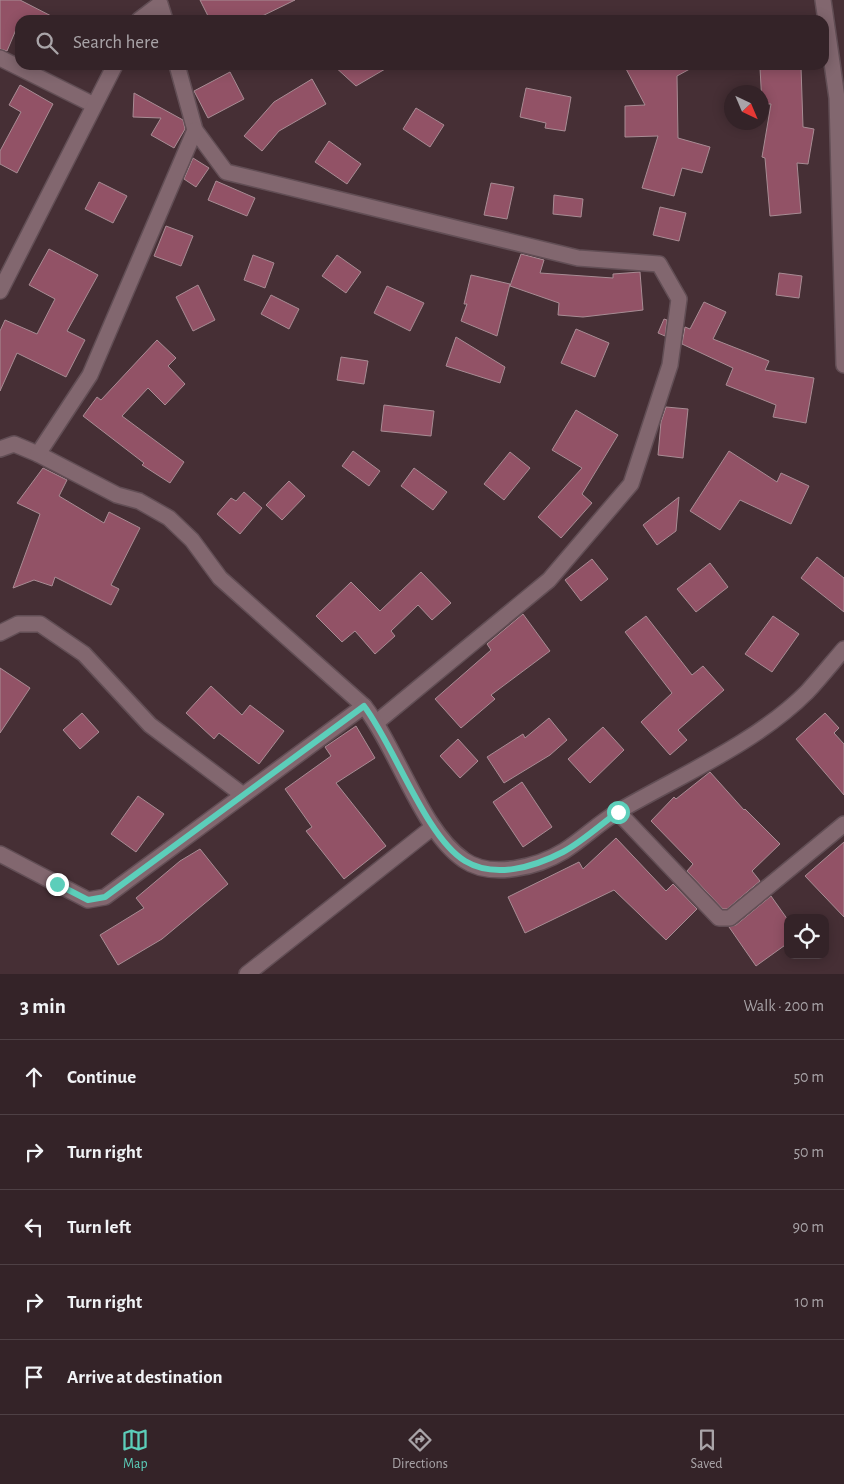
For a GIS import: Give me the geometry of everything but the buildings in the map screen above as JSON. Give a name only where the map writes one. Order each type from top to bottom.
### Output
[{"type":"street","points":[[823,0],[825,15]]},
{"type":"street","points":[[145,15],[160,2],[164,15]]},
{"type":"street","points":[[829,42],[837,98],[844,365]]},
{"type":"street","points":[[0,58],[15,66]]},
{"type":"street","points":[[24,70],[94,105]]},
{"type":"street","points":[[0,291],[112,70]]},
{"type":"street","points":[[178,70],[195,130],[226,172],[578,258],[659,264],[679,299],[670,365],[631,484],[549,580],[377,722]]},
{"type":"street","points":[[38,454],[90,375],[195,130]]},
{"type":"street","points":[[0,449],[14,444],[38,454],[117,495],[139,501],[170,518],[192,540],[220,578],[364,706],[377,722],[433,827],[446,845],[464,861],[484,869],[513,870],[563,852],[618,812],[685,777],[774,720],[807,692],[844,649]]},
{"type":"street","points":[[0,633],[18,624],[40,624],[84,654],[150,725],[243,795]]},
{"type":"street","points":[[0,854],[88,900],[105,897],[364,706]]},
{"type":"street","points":[[618,812],[719,918],[730,918],[844,824]]},
{"type":"street","points":[[246,974],[433,827]]},
{"type":"route","points":[[57,884],[88,900],[105,897],[364,706],[377,722],[433,827],[446,845],[464,861],[484,869],[513,870],[563,852],[618,812]]}]
